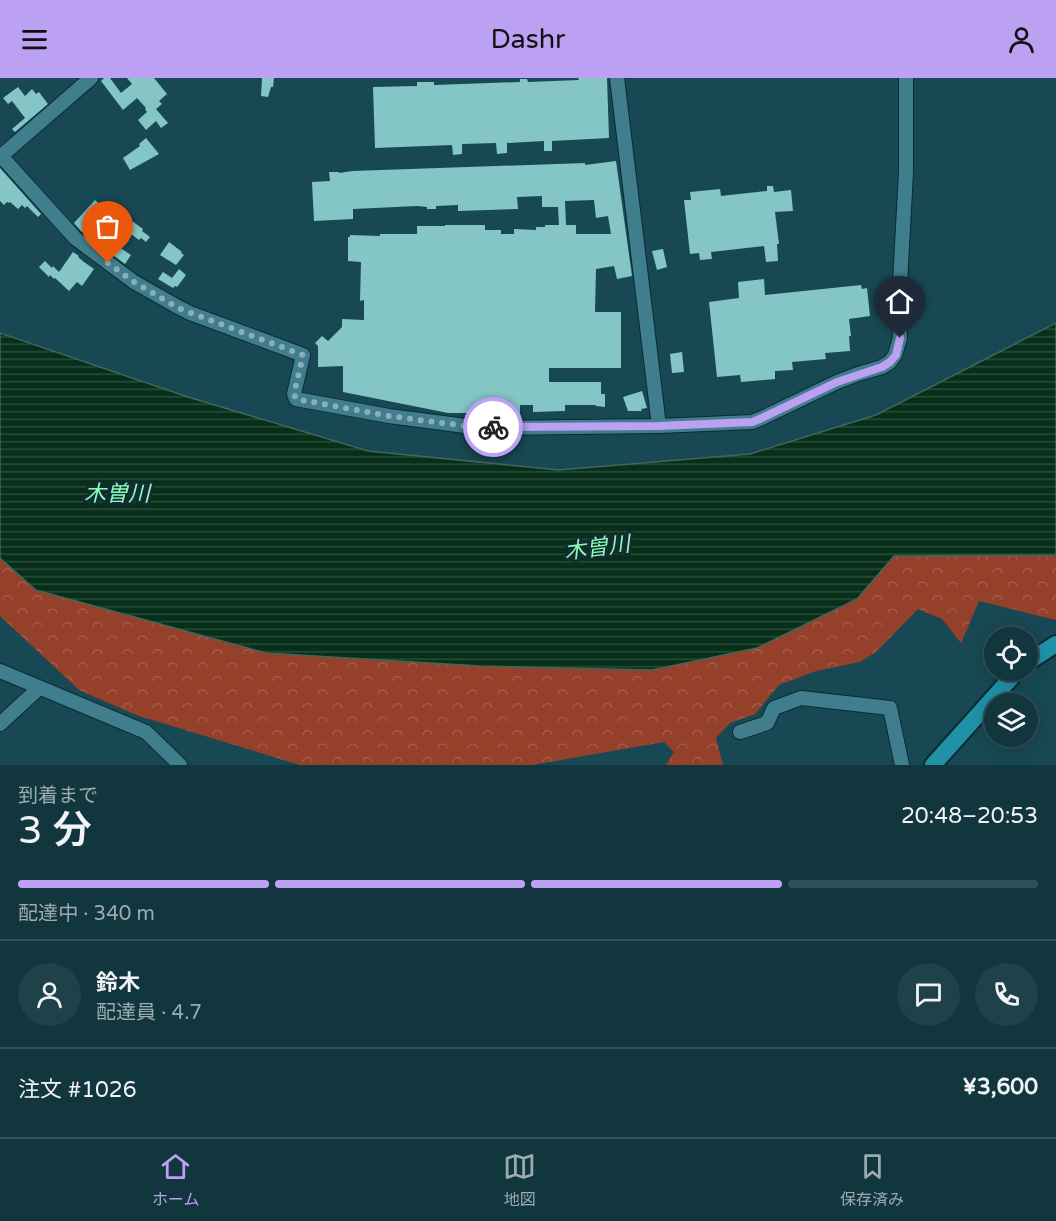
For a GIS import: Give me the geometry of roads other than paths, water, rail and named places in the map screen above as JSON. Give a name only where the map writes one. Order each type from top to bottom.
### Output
[{"type":"main road","points":[[1038,656],[1056,644]]},
{"type":"main road","points":[[933,765],[1008,681]]},
{"type":"street","points":[[91,78],[0,157],[75,238],[134,282],[184,310],[303,355],[294,394],[296,399],[389,416],[481,428],[659,426],[752,422],[837,382],[882,367],[890,362],[896,355],[900,338],[899,301],[906,172],[906,78]]},
{"type":"street","points":[[617,78],[659,426]]},
{"type":"street","points":[[0,671],[146,732],[170,762]]},
{"type":"street","points":[[0,724],[39,688]]},
{"type":"street","points":[[740,732],[767,723],[774,708],[801,698],[890,708],[902,765]]},
{"type":"water","name":"木曽川","points":[[1056,323],[1056,555],[894,556],[857,599],[757,648],[652,670],[480,666],[266,653],[36,590],[0,558],[0,333],[188,397],[368,451],[559,470],[750,454],[876,415]]}]
